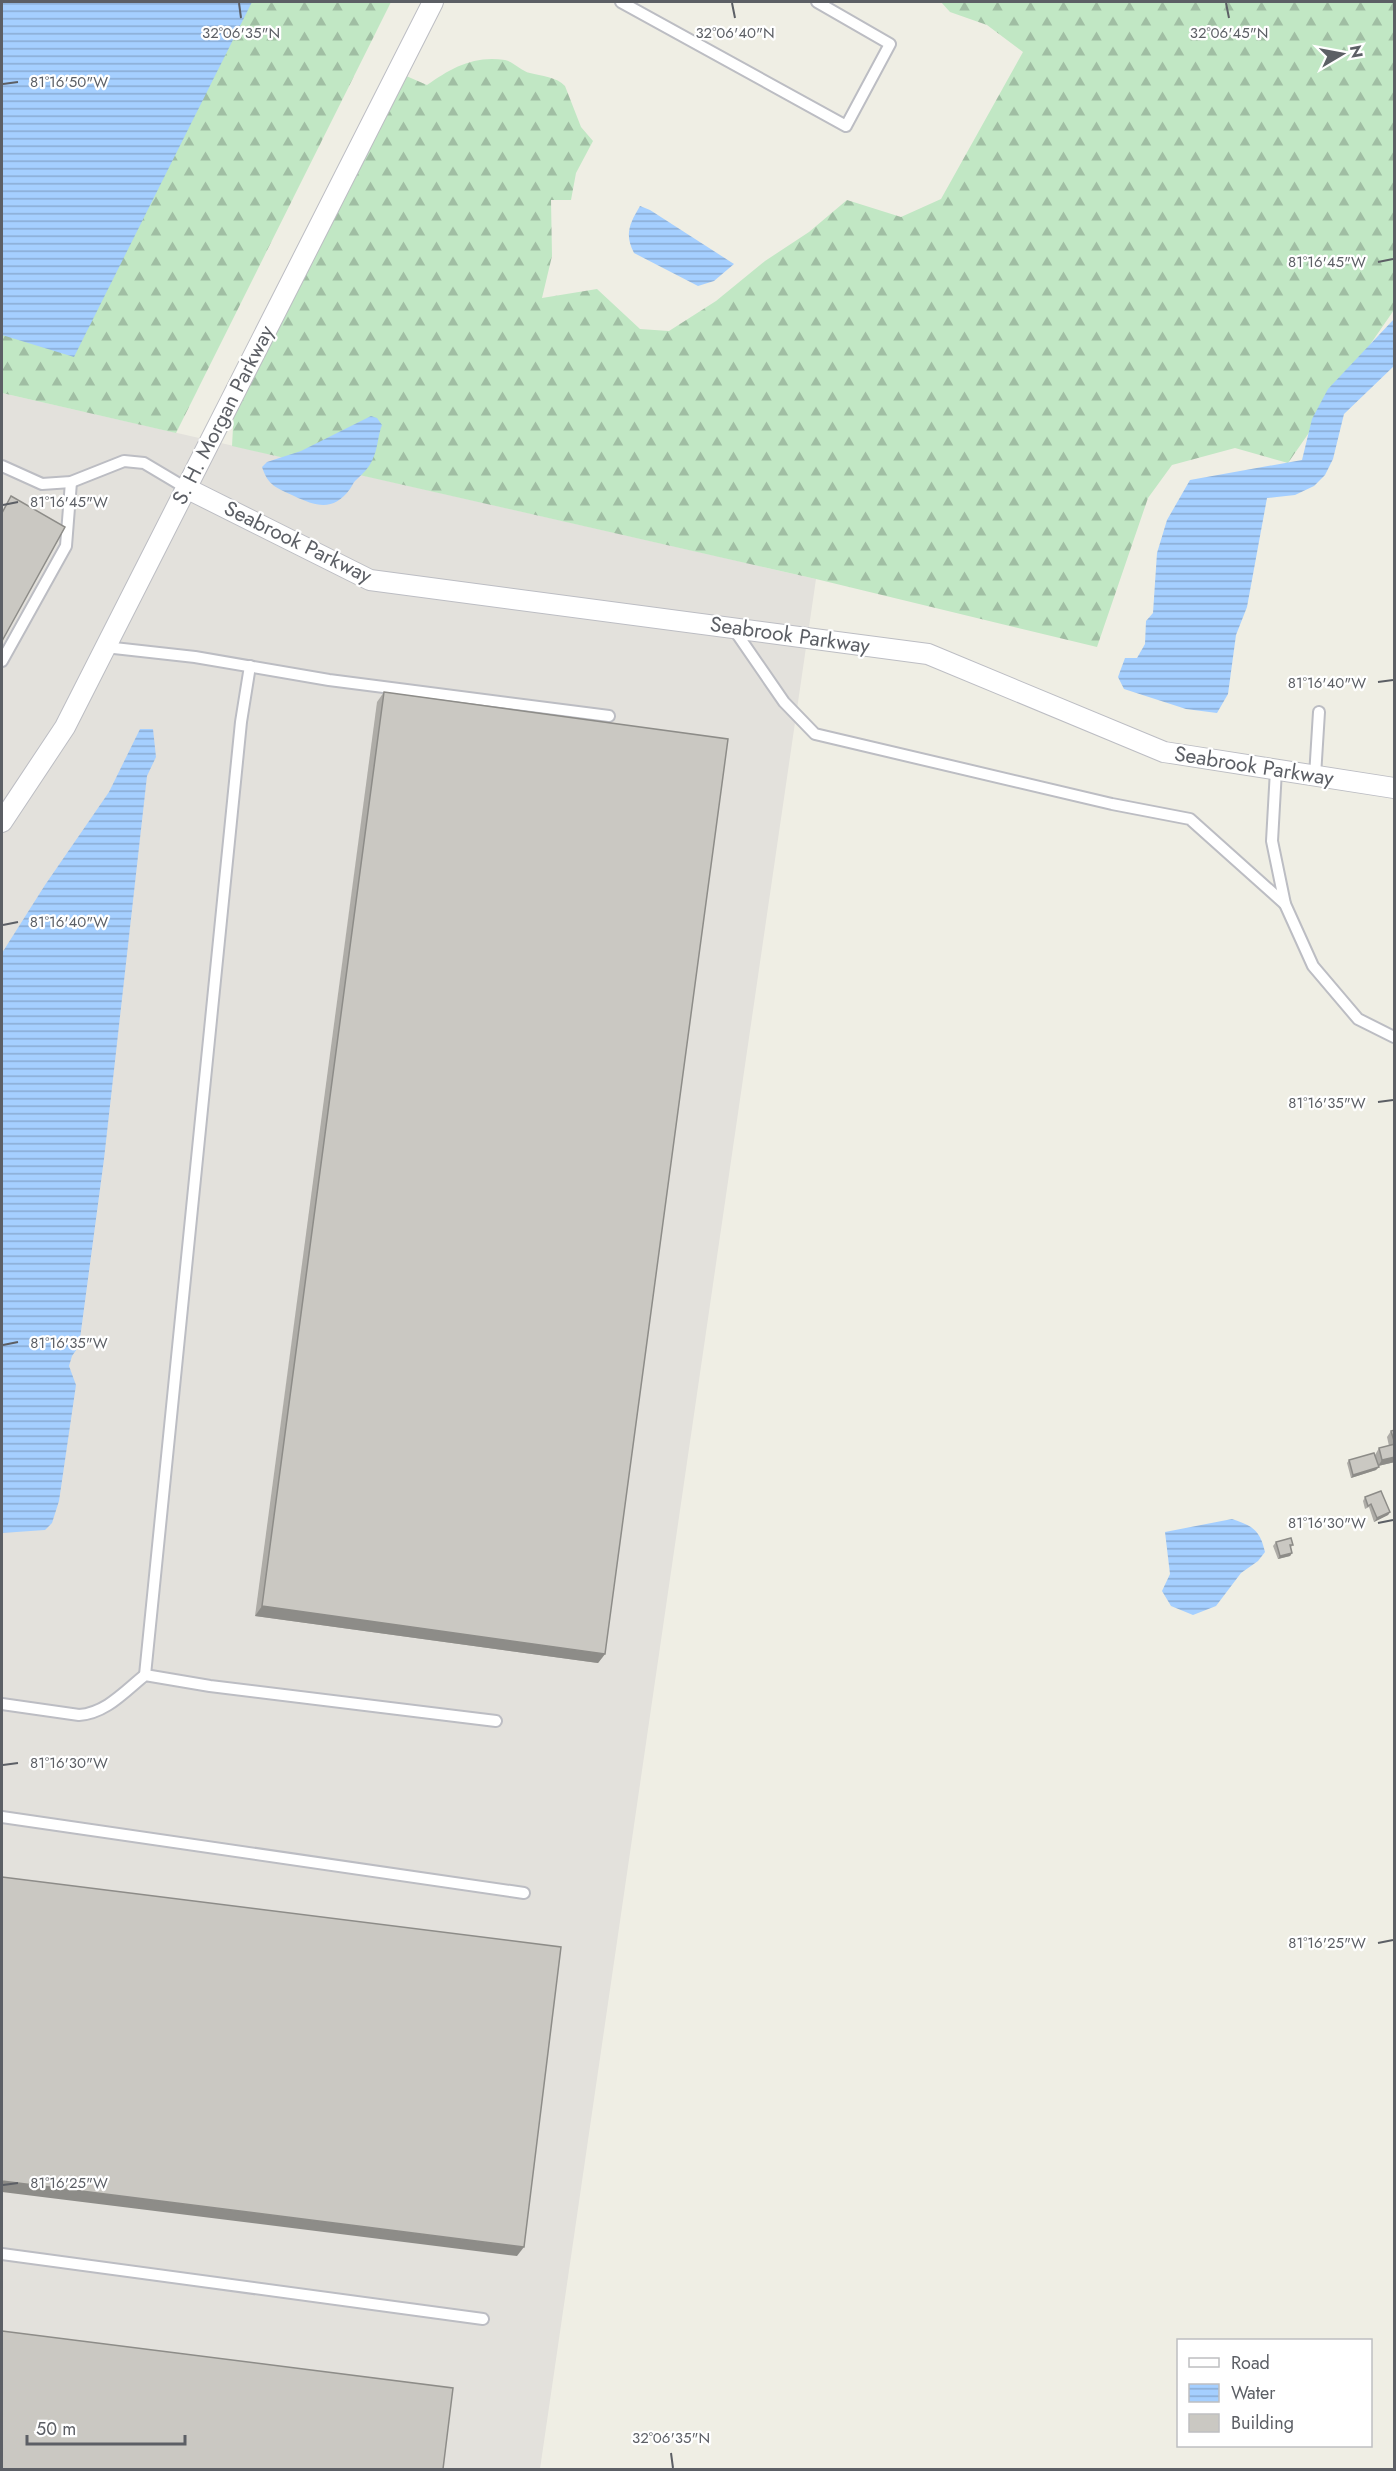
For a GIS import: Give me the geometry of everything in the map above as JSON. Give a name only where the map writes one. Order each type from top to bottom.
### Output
[{"type":"street","name":"S. H. Morgan Parkway","points":[[2,822],[64,728],[433,2]]},
{"type":"street","name":"Seabrook Parkway","points":[[186,488],[370,580],[928,654],[1164,752],[1395,788]]},
{"type":"lane","points":[[621,2],[846,126],[890,44],[817,2]]},
{"type":"lane","points":[[2,469],[42,484],[71,482],[124,461],[144,463],[186,488]]},
{"type":"lane","points":[[2,661],[66,546],[71,482]]},
{"type":"lane","points":[[733,628],[784,702],[815,734],[1112,804],[1190,819],[1285,904]]},
{"type":"lane","points":[[105,647],[195,657],[329,680],[609,716]]},
{"type":"lane","points":[[2,1704],[92,1714],[101,1711],[145,1675],[239,746],[250,666]]},
{"type":"lane","points":[[1315,776],[1319,712]]},
{"type":"lane","points":[[1276,770],[1272,841],[1285,904],[1313,966],[1358,1019],[1395,1037]]},
{"type":"lane","points":[[145,1675],[210,1686],[496,1722]]},
{"type":"lane","points":[[2,1817],[524,1893]]},
{"type":"lane","points":[[2,2254],[483,2319]]},
{"type":"shaded area","points":[[2,393],[816,579],[540,2469],[2,2470]]},
{"type":"green space","points":[[2,2],[391,2],[176,433],[2,393]]},
{"type":"green space","points":[[941,2],[1394,2],[1394,310],[1288,463],[1235,448],[1172,465],[1148,498],[1097,647],[816,579],[232,446],[235,391],[397,72],[427,85],[463,64],[494,59],[508,61],[527,72],[562,83],[581,127],[593,141],[576,173],[571,200],[551,200],[552,256],[542,298],[597,289],[640,329],[669,331],[716,301],[765,261],[809,232],[847,200],[901,217],[941,199],[1023,52],[987,25],[950,12]]},
{"type":"water","points":[[2,2],[252,2],[74,357],[2,335]]},
{"type":"water","points":[[640,206],[650,210],[734,264],[714,281],[698,286],[634,253],[629,234],[633,218]]},
{"type":"water","points":[[1394,319],[1394,366],[1344,414],[1333,459],[1325,475],[1314,486],[1295,495],[1267,498],[1247,607],[1236,635],[1228,694],[1217,713],[1186,709],[1124,689],[1118,677],[1125,658],[1137,658],[1145,644],[1146,621],[1153,613],[1157,553],[1167,520],[1190,480],[1302,460],[1312,419],[1328,389]]},
{"type":"water","points":[[371,416],[377,418],[382,425],[374,456],[366,470],[338,501],[325,505],[310,503],[278,488],[267,478],[262,467],[267,462],[301,451]]},
{"type":"water","points":[[140,729],[153,729],[156,757],[147,776],[104,1159],[79,1346],[69,1366],[76,1385],[59,1501],[52,1523],[45,1530],[2,1533],[2,953],[45,885],[109,792]]},
{"type":"water","points":[[1232,1519],[1245,1524],[1258,1534],[1265,1552],[1258,1561],[1241,1573],[1216,1606],[1193,1615],[1171,1606],[1162,1591],[1170,1574],[1165,1532]]},
{"type":"building","points":[[11,496],[65,527],[2,641],[2,513]]},
{"type":"building","points":[[384,692],[728,739],[605,1654],[262,1606]]},
{"type":"building","points":[[1395,1430],[1395,1444],[1391,1431]]},
{"type":"building","points":[[1395,1444],[1395,1457],[1382,1460],[1379,1448]]},
{"type":"building","points":[[1374,1453],[1379,1467],[1353,1475],[1349,1460]]},
{"type":"building","points":[[1381,1491],[1390,1512],[1377,1518],[1371,1504],[1368,1506],[1365,1497]]},
{"type":"building","points":[[1291,1538],[1292,1553],[1280,1556],[1276,1542]]},
{"type":"building","points":[[2,1877],[561,1947],[524,2247],[2,2181]]},
{"type":"building","points":[[2,2331],[453,2388],[443,2469],[2,2469]]}]
